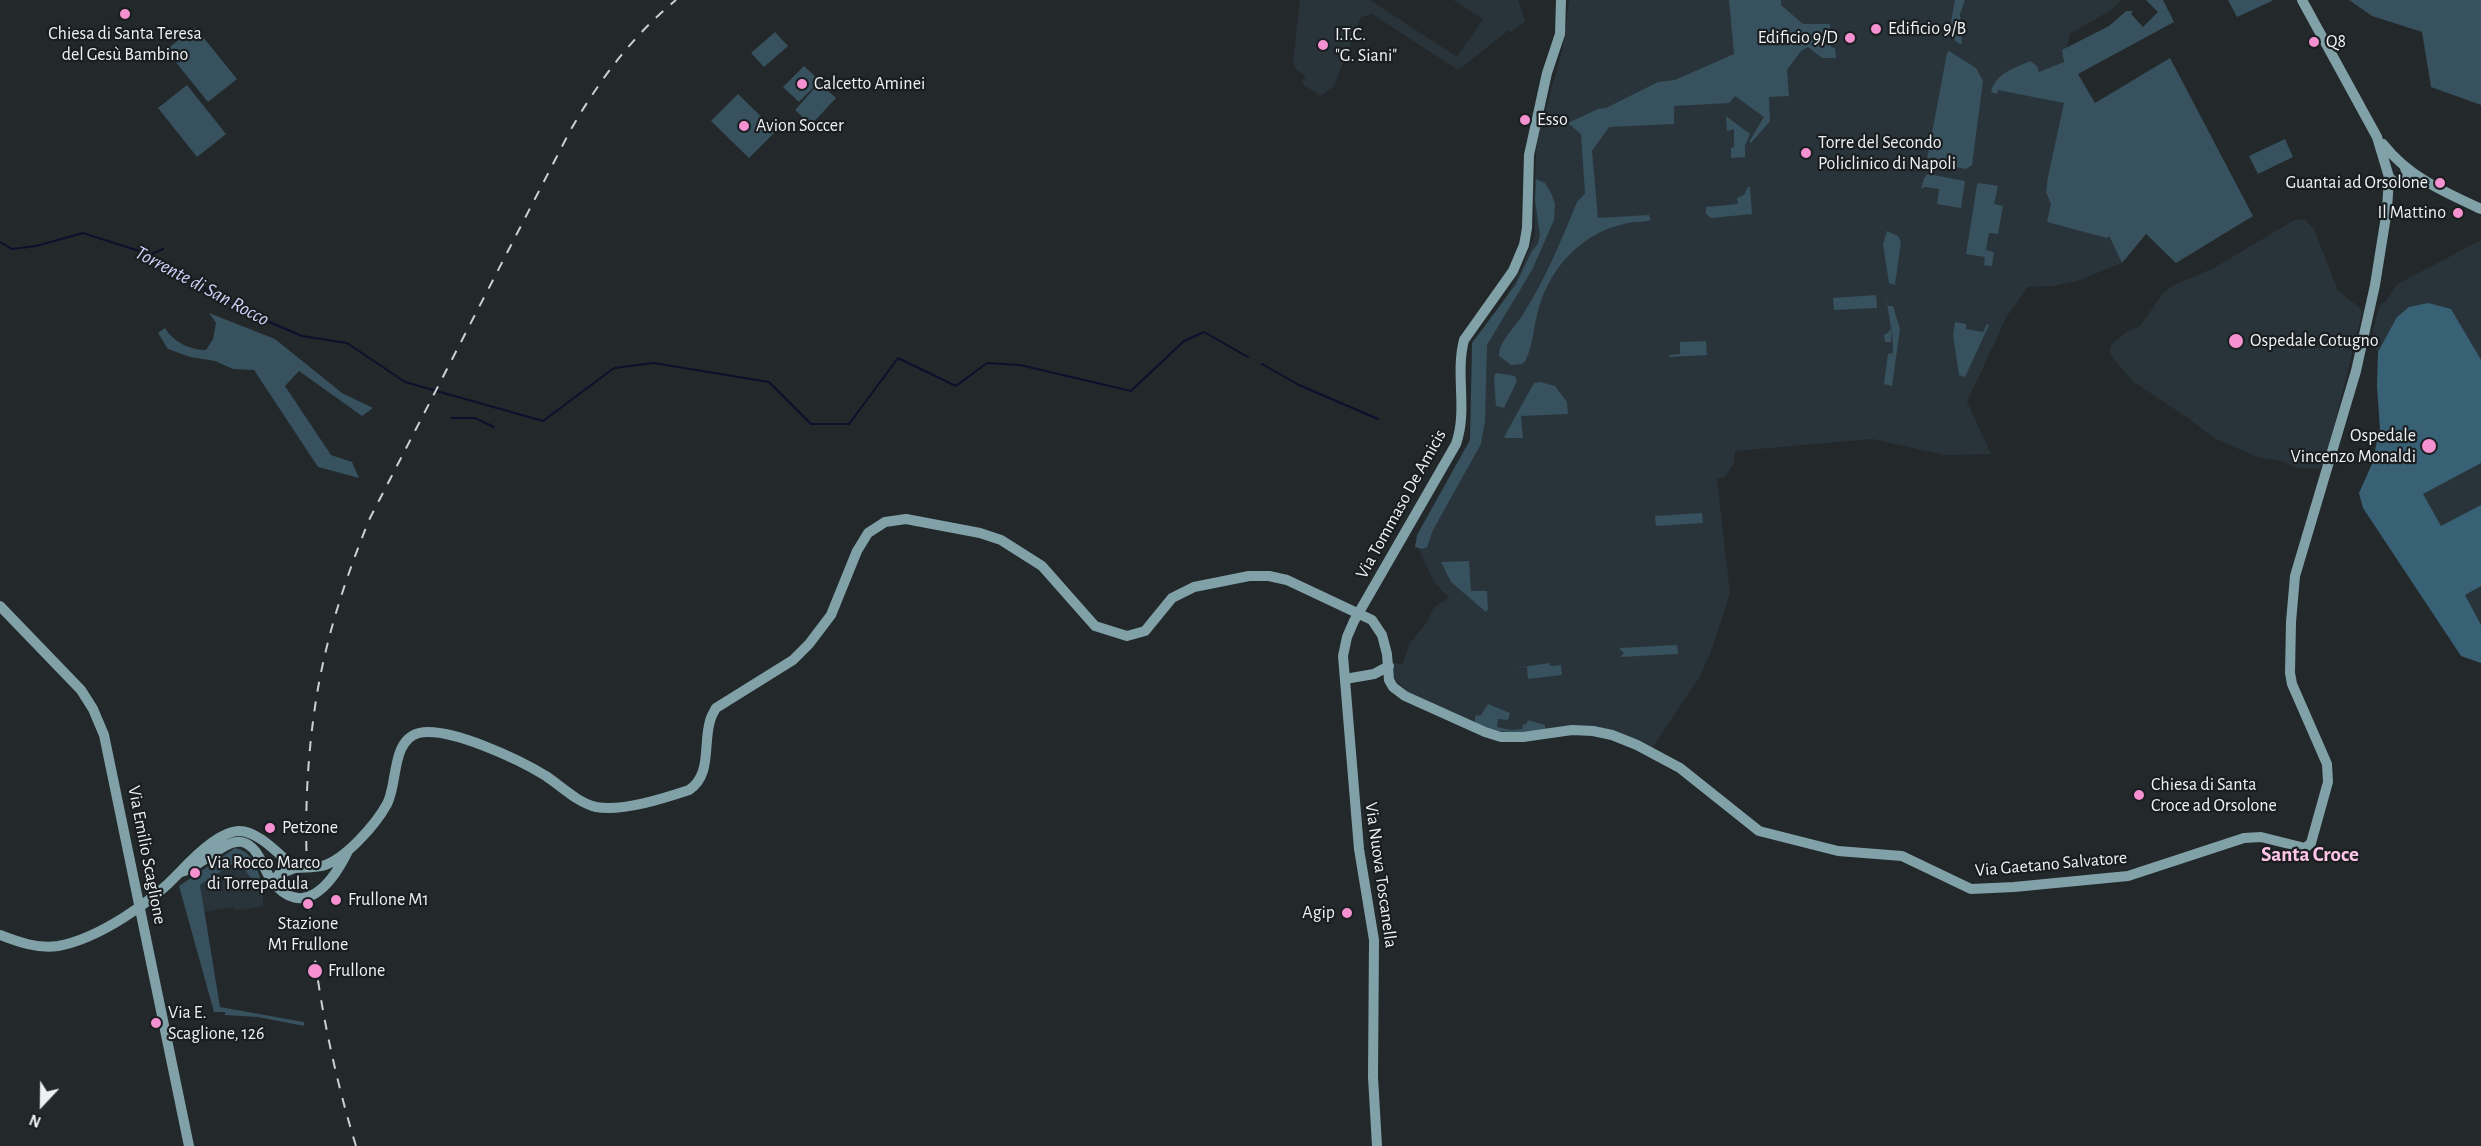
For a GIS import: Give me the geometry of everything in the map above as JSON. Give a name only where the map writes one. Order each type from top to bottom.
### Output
[{"type":"main road","name":"Via Tommaso De Amicis","points":[[1359,612],[1456,444],[1462,424],[1460,353],[1464,340],[1513,271],[1524,245],[1527,228],[1528,155],[1542,95],[1560,34],[1561,0]]},
{"type":"main road","points":[[2302,0],[2377,137],[2388,175],[2387,210]]},
{"type":"main road","points":[[2377,137],[2403,166],[2427,183],[2481,209]]},
{"type":"main road","points":[[2388,175],[2393,166],[2403,166]]},
{"type":"main road","points":[[2387,210],[2407,175],[2403,166]]},
{"type":"main road","points":[[2388,175],[2393,182],[2427,183]]},
{"type":"main road","name":"Via Gaetano Salvatore","points":[[1359,612],[1378,627],[1389,666],[1389,680],[1397,691],[1485,732],[1501,737],[1523,737],[1572,730],[1593,730],[1612,735],[1637,745],[1680,768],[1710,790],[1755,829],[1838,851],[1902,856],[1971,889],[2128,876],[2244,838],[2261,837],[2305,848],[2311,843],[2328,782],[2327,764],[2292,684],[2290,673],[2294,583],[2355,371],[2375,285],[2387,210]]},
{"type":"main road","points":[[273,882],[279,874],[295,868],[322,866],[348,850],[363,836],[388,803],[399,756],[405,742],[416,734],[432,731],[491,748],[518,760],[594,806],[621,807],[690,790],[696,786],[701,776],[710,721],[716,708],[793,660],[809,644],[831,615],[862,541],[868,533],[885,522],[906,519],[932,522],[1001,540],[1042,566],[1095,627],[1116,634],[1127,636],[1145,631],[1172,598],[1183,591],[1249,576],[1269,576],[1287,580],[1359,612]]},
{"type":"main road","name":"Via Emilio Scaglione","points":[[0,606],[64,670],[93,709],[104,735],[189,1146]]},
{"type":"main road","name":"Via Nuova Toscanella","points":[[1359,612],[1344,646],[1345,679],[1359,849],[1376,961],[1373,1077],[1377,1146]]},
{"type":"main road","points":[[1345,679],[1374,674],[1389,666]]},
{"type":"main road","points":[[0,935],[33,945],[59,946],[98,932],[140,906],[180,872],[187,863],[220,838],[240,831],[253,835],[295,868]]},
{"type":"main road","points":[[180,872],[193,868],[231,842],[241,842],[251,847],[273,882],[292,897],[312,897],[327,883],[348,850]]},
{"type":"shaded area","name":"I.T.C. \"G. Siani\"","points":[[1300,0],[1370,0],[1457,57],[1483,19],[1453,0],[1518,0],[1525,21],[1511,32],[1509,30],[1458,70],[1372,14],[1361,17],[1334,86],[1321,96],[1301,83],[1306,77],[1295,68],[1293,62]]},
{"type":"shaded area","points":[[1569,0],[2122,0],[2111,10],[2070,34],[2060,76],[2065,112],[2108,235],[2122,263],[2077,281],[2053,286],[2028,287],[2007,316],[1967,402],[1991,454],[1945,455],[1872,439],[1735,451],[1734,463],[1725,477],[1717,479],[1730,593],[1710,654],[1699,678],[1652,748],[1611,732],[1524,735],[1475,724],[1412,696],[1395,680],[1392,670],[1394,662],[1402,665],[1410,643],[1428,621],[1434,607],[1449,598],[1435,583],[1419,550],[1474,442],[1483,338],[1522,268],[1535,235],[1537,139],[1562,52]]},
{"type":"shaded area","points":[[1729,0],[1781,0],[1781,5],[1803,24],[1830,24],[1831,47],[1835,48],[1836,58],[1822,58],[1808,47],[1801,51],[1787,70],[1789,96],[1769,97],[1770,121],[1751,143],[1749,142],[1764,117],[1735,96],[1729,103],[1674,106],[1674,124],[1609,127],[1592,151],[1598,218],[1649,215],[1651,220],[1627,223],[1609,229],[1595,235],[1570,254],[1551,278],[1544,292],[1526,360],[1522,364],[1511,365],[1499,356],[1501,346],[1538,288],[1577,202],[1585,194],[1581,134],[1568,123],[1598,109],[1606,108],[1658,82],[1675,80],[1734,54]]},
{"type":"shaded area","points":[[1955,0],[1965,0],[1960,14],[1962,43],[1960,44],[1955,40],[1951,30]]},
{"type":"shaded area","points":[[2146,0],[2163,0],[2174,22],[2078,74],[2095,103],[2170,58],[2253,216],[2176,263],[2146,234],[2122,263],[2109,236],[2107,238],[2047,222],[2051,204],[2046,192],[2048,177],[2064,103],[1998,90],[1997,94],[1991,92],[2001,76],[2030,61],[2037,66],[2039,72],[2064,62],[2062,50],[2109,26],[2126,11],[2133,11],[2131,14],[2143,27],[2158,12]]},
{"type":"shaded area","points":[[2228,0],[2272,0],[2272,1],[2237,17]]},
{"type":"shaded area","points":[[2349,0],[2481,0],[2481,105],[2431,87],[2422,32],[2372,16]]},
{"type":"shaded area","points":[[195,27],[237,79],[208,102],[166,50]]},
{"type":"shaded area","points":[[775,32],[788,46],[764,67],[751,53]]},
{"type":"shaded area","points":[[1949,51],[1976,68],[1983,81],[1972,165],[1966,169],[1930,162],[1927,159]]},
{"type":"shaded area","name":"Calcetto Aminei","points":[[804,66],[820,81],[799,102],[783,87]]},
{"type":"shaded area","points":[[819,83],[836,98],[811,125],[795,110]]},
{"type":"shaded area","points":[[187,85],[226,134],[197,157],[158,108]]},
{"type":"shaded area","name":"Avion Soccer","points":[[738,94],[776,131],[749,158],[711,121]]},
{"type":"shaded area","points":[[1726,116],[1750,134],[1745,146],[1745,157],[1731,158],[1731,148],[1734,147],[1734,129],[1727,131]]},
{"type":"shaded area","points":[[2285,139],[2293,157],[2258,174],[2249,156]]},
{"type":"shaded area","points":[[1928,174],[1965,181],[1961,208],[1937,204],[1939,189],[1925,187],[1921,189],[1924,178]]},
{"type":"shaded area","points":[[1536,179],[1545,183],[1552,195],[1555,204],[1554,220],[1532,270],[1487,345],[1485,421],[1481,444],[1433,530],[1427,547],[1422,549],[1415,547],[1417,535],[1470,440],[1472,343],[1516,284],[1532,251],[1538,244],[1540,235],[1535,201]]},
{"type":"shaded area","points":[[1979,183],[1998,186],[1994,204],[2003,206],[1998,234],[1989,233],[1986,250],[1994,252],[1992,266],[1984,265],[1985,257],[1966,254]]},
{"type":"shaded area","points":[[1750,187],[1752,214],[1711,218],[1706,214],[1706,207],[1738,204],[1737,198],[1744,195]]},
{"type":"shaded area","name":"Ospedale Cotugno","points":[[2296,219],[2305,220],[2314,229],[2338,291],[2359,307],[2362,313],[2327,455],[2319,469],[2297,468],[2285,462],[2257,457],[2214,438],[2134,382],[2111,355],[2110,350],[2112,344],[2126,332],[2140,326],[2164,292],[2176,284],[2214,268]]},
{"type":"shaded area","points":[[1887,231],[1898,236],[1901,242],[1895,285],[1889,283],[1883,244]]},
{"type":"shaded area","name":"Ospedale Vincenzo Monaldi","points":[[2481,240],[2481,662],[2359,493],[2372,464],[2380,428],[2377,386],[2378,352],[2370,343],[2379,306],[2386,301],[2396,285]]},
{"type":"shaded area","points":[[1876,295],[1877,308],[1834,310],[1833,298]]},
{"type":"shaded area","points":[[1886,296],[1888,306],[1893,306],[1900,329],[1892,386],[1884,384],[1888,354],[1893,353],[1892,325],[1891,342],[1885,342],[1884,335],[1891,328]]},
{"type":"shaded area","name":"Ospedale Vincenzo Monaldi","points":[[2428,303],[2451,309],[2481,360],[2481,463],[2423,494],[2441,526],[2481,505],[2481,586],[2465,595],[2481,625],[2481,663],[2461,656],[2363,508],[2359,493],[2372,464],[2380,428],[2377,386],[2378,352],[2397,317],[2409,307]]},
{"type":"shaded area","points":[[209,313],[275,339],[342,393],[373,408],[362,416],[299,371],[285,386],[331,455],[352,462],[359,478],[318,467],[254,370],[233,369],[215,361],[190,357],[168,349],[158,333],[165,328],[182,344],[194,349],[206,350],[213,339],[216,323]]},
{"type":"shaded area","points":[[1955,322],[1966,324],[1966,329],[1983,332],[1987,324],[1989,325],[1965,377],[1959,375],[1953,335]]},
{"type":"shaded area","points":[[1706,341],[1707,355],[1669,357],[1669,355],[1680,354],[1680,342]]},
{"type":"shaded area","points":[[1498,373],[1515,376],[1517,381],[1504,408],[1496,406],[1494,377]]},
{"type":"shaded area","points":[[1540,382],[1555,386],[1567,402],[1568,414],[1521,416],[1523,438],[1504,437],[1534,383]]},
{"type":"shaded area","points":[[1702,513],[1703,523],[1656,526],[1655,516]]},
{"type":"shaded area","points":[[1469,561],[1471,591],[1487,591],[1488,609],[1486,612],[1451,582],[1441,562]]},
{"type":"shaded area","points":[[1677,645],[1678,654],[1620,657],[1624,653],[1619,648]]},
{"type":"shaded area","points":[[1550,663],[1550,666],[1561,665],[1562,675],[1528,679],[1527,667],[1515,668]]},
{"type":"shaded area","points":[[1488,704],[1510,713],[1508,720],[1498,719],[1497,727],[1511,730],[1522,729],[1523,724],[1526,725],[1528,720],[1545,725],[1545,729],[1510,732],[1475,724],[1475,716],[1481,715]]},
{"type":"shaded area","points":[[235,848],[247,853],[255,864],[263,890],[254,889],[252,880],[238,860],[200,885],[220,1007],[304,1022],[304,1026],[258,1017],[214,1012],[179,886]]},
{"type":"shaded area","points":[[238,860],[252,880],[254,889],[263,890],[263,906],[235,911],[234,907],[203,912],[200,884]]},
{"type":"waterway","name":"Torrente di San Rocco","points":[[0,242],[12,249],[36,246],[83,233],[152,255],[239,309],[302,336],[347,343],[405,382],[543,421],[614,368],[654,363],[769,382],[811,424],[849,424],[898,358],[956,386],[987,363],[1020,365],[1131,391],[1184,341],[1204,332],[1248,357]]},
{"type":"waterway","points":[[152,254],[163,249]]},
{"type":"waterway","name":"Torrente di San Rocco","points":[[1262,364],[1299,385],[1378,419]]},
{"type":"waterway","points":[[451,418],[475,418],[494,427]]},
{"type":"railway","points":[[356,1146],[341,1094],[319,987],[307,877],[308,768],[318,689],[329,639],[370,518],[570,131],[592,95],[617,61],[645,29],[676,0]]},
{"type":"place","name":"Chiesa di Santa Teresa del Gesù Bambino","points":[[125,14]]},
{"type":"place","name":"Edificio 9/B","points":[[1876,29]]},
{"type":"place","name":"Edificio 9/D","points":[[1850,38]]},
{"type":"place","name":"Q8","points":[[2314,42]]},
{"type":"place","name":"I.T.C. \"G. Siani\"","points":[[1323,45]]},
{"type":"place","name":"Calcetto Aminei","points":[[802,84]]},
{"type":"place","name":"Esso","points":[[1525,120]]},
{"type":"place","name":"Avion Soccer","points":[[744,126]]},
{"type":"place","name":"Torre del Secondo Policlinico di Napoli","points":[[1806,153]]},
{"type":"place","name":"Guantai ad Orsolone","points":[[2440,183]]},
{"type":"place","name":"Il Mattino","points":[[2458,213]]},
{"type":"place","name":"Ospedale Cotugno","points":[[2236,341]]},
{"type":"place","name":"Ospedale Vincenzo Monaldi","points":[[2429,446]]},
{"type":"place","name":"Chiesa di Santa Croce ad Orsolone","points":[[2139,795]]},
{"type":"place","name":"Petzone","points":[[270,828]]},
{"type":"place","name":"Via Rocco Marco di Torrepadula","points":[[195,873]]},
{"type":"place","name":"Frullone M1","points":[[336,900]]},
{"type":"place","name":"Stazione M1 Frullone","points":[[308,904]]},
{"type":"place","name":"Agip","points":[[1347,913]]},
{"type":"place","name":"Frullone","points":[[315,971]]},
{"type":"place","name":"Via E. Scaglione, 126","points":[[156,1023]]},
{"type":"district","name":"Santa Croce","points":[[2310,855]]}]
